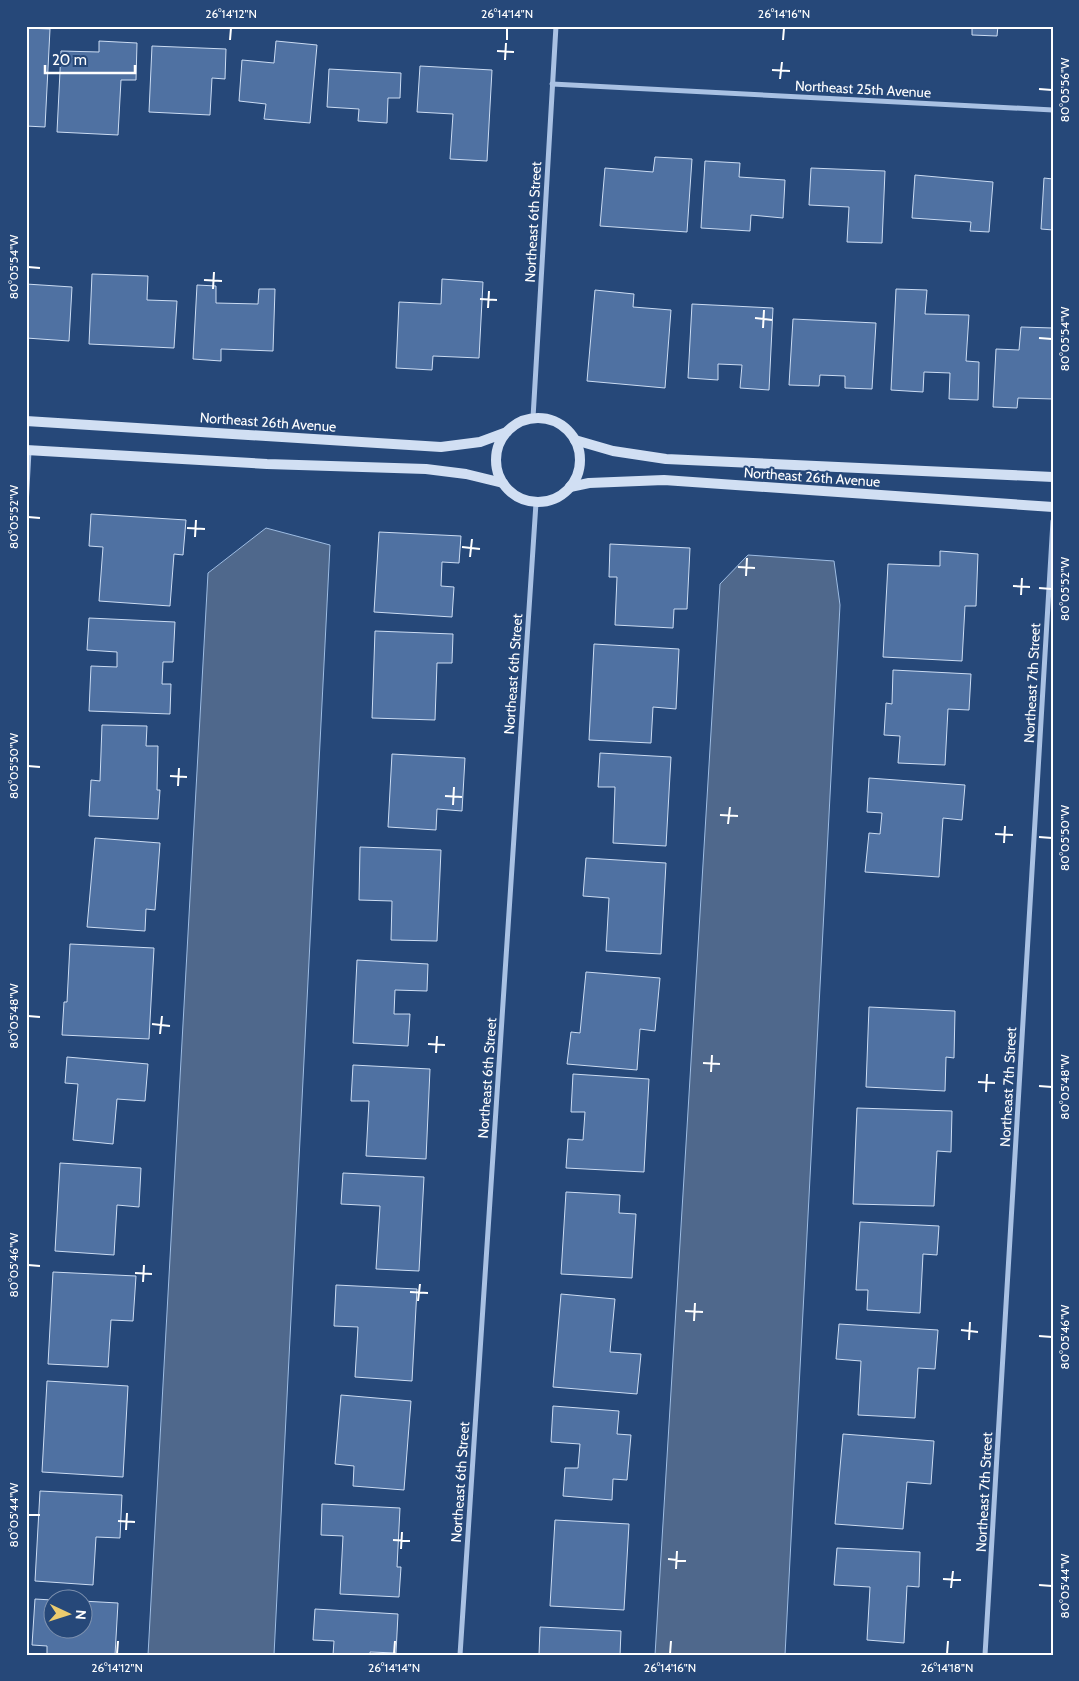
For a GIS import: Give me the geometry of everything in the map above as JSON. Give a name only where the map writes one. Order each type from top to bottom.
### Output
[{"type":"street","name":"Northeast 6th Street","points":[[533,418],[556,26]]},
{"type":"street","name":"Northeast 25th Avenue","points":[[552,84],[1053,110]]},
{"type":"street","points":[[533,418],[546,419],[557,423],[567,430],[575,440],[579,451],[580,463],[577,476],[561,496],[549,501],[536,502],[523,499],[512,493],[503,483],[498,473],[496,462],[501,441],[507,432],[524,421],[533,418]]},
{"type":"street","name":"Northeast 26th Avenue","points":[[26,421],[441,447],[480,442],[507,432]]},
{"type":"street","name":"Northeast 26th Avenue","points":[[575,440],[613,451],[666,459],[1053,477]]},
{"type":"street","points":[[26,506],[28,450],[267,464],[426,469],[466,474],[503,483]]},
{"type":"street","name":"Northeast 26th Avenue","points":[[570,487],[590,483],[664,480],[1053,507]]},
{"type":"street","name":"Northeast 6th Street","points":[[460,1655],[536,502]]},
{"type":"street","name":"Northeast 7th Street","points":[[985,1655],[1053,521]]},
{"type":"water","points":[[266,528],[330,545],[274,1655],[148,1655],[208,573]]},
{"type":"water","points":[[748,555],[834,561],[840,605],[785,1655],[655,1655],[720,584]]},
{"type":"building","points":[[972,26],[998,26],[997,36],[972,35]]},
{"type":"building","points":[[26,28],[50,29],[45,127],[26,126]]},
{"type":"building","points":[[99,41],[137,43],[136,80],[121,80],[118,135],[57,132],[61,51],[99,52]]},
{"type":"building","points":[[276,41],[317,45],[310,123],[264,119],[266,104],[239,101],[242,60],[274,63]]},
{"type":"building","points":[[152,46],[226,49],[225,79],[212,78],[210,115],[149,112]]},
{"type":"building","points":[[420,66],[492,70],[487,161],[450,159],[453,114],[417,112]]},
{"type":"building","points":[[329,69],[401,73],[400,98],[388,98],[387,123],[358,121],[359,109],[327,107]]},
{"type":"building","points":[[655,157],[692,159],[687,232],[600,226],[605,168],[653,172]]},
{"type":"building","points":[[705,161],[740,163],[739,177],[785,180],[783,218],[751,215],[750,231],[701,228]]},
{"type":"building","points":[[811,168],[885,171],[882,243],[847,242],[849,207],[809,205]]},
{"type":"building","points":[[915,175],[993,182],[989,232],[970,231],[971,222],[912,218]]},
{"type":"building","points":[[1044,178],[1053,179],[1053,230],[1041,229]]},
{"type":"building","points":[[92,274],[148,276],[147,300],[177,301],[174,348],[89,344]]},
{"type":"building","points":[[442,279],[483,282],[479,358],[433,356],[432,370],[396,368],[399,302],[441,304]]},
{"type":"building","points":[[26,284],[72,287],[69,341],[26,338]]},
{"type":"building","points":[[197,285],[216,286],[216,303],[258,304],[259,289],[275,289],[273,351],[221,349],[221,361],[193,359]]},
{"type":"building","points":[[896,289],[927,290],[925,314],[969,315],[966,361],[979,362],[978,400],[949,399],[950,373],[924,372],[923,392],[891,390]]},
{"type":"building","points":[[595,290],[634,294],[633,307],[671,310],[665,388],[587,381]]},
{"type":"building","points":[[692,304],[773,308],[769,390],[740,388],[742,365],[718,364],[718,380],[688,378]]},
{"type":"building","points":[[793,319],[876,323],[872,389],[845,388],[845,376],[820,375],[819,386],[789,385]]},
{"type":"building","points":[[1021,327],[1053,328],[1053,399],[1018,398],[1017,408],[993,407],[996,349],[1019,350]]},
{"type":"building","points":[[91,514],[186,520],[183,555],[174,554],[170,606],[99,601],[103,547],[89,546]]},
{"type":"building","points":[[379,532],[461,536],[459,563],[442,562],[441,586],[454,587],[452,617],[374,612]]},
{"type":"building","points":[[610,544],[690,548],[687,609],[674,609],[673,628],[615,625],[617,577],[609,577]]},
{"type":"building","points":[[940,551],[978,554],[976,606],[965,606],[962,661],[883,657],[888,564],[940,566]]},
{"type":"building","points":[[89,618],[175,622],[173,662],[163,662],[162,684],[171,684],[170,714],[89,711],[91,666],[117,667],[117,652],[87,650]]},
{"type":"building","points":[[375,631],[453,634],[452,663],[437,663],[435,720],[372,718]]},
{"type":"building","points":[[594,644],[679,649],[676,709],[653,707],[651,743],[589,740]]},
{"type":"building","points":[[893,670],[971,674],[969,710],[948,709],[945,765],[898,763],[900,736],[884,735],[886,703],[892,704]]},
{"type":"building","points":[[102,725],[147,726],[146,746],[158,746],[157,790],[160,790],[158,819],[89,816],[91,780],[100,781]]},
{"type":"building","points":[[600,753],[671,757],[666,846],[613,843],[615,787],[598,787]]},
{"type":"building","points":[[392,754],[465,758],[462,811],[437,809],[436,830],[388,827]]},
{"type":"building","points":[[869,778],[965,785],[962,820],[943,818],[939,877],[865,872],[869,833],[880,834],[882,813],[867,812]]},
{"type":"building","points":[[95,838],[160,843],[155,910],[146,909],[145,931],[87,927]]},
{"type":"building","points":[[360,847],[441,850],[437,941],[391,940],[392,901],[359,900]]},
{"type":"building","points":[[586,858],[666,863],[661,954],[606,951],[609,898],[583,896]]},
{"type":"building","points":[[70,944],[154,948],[149,1039],[62,1035],[64,1002],[67,1002]]},
{"type":"building","points":[[357,960],[428,964],[427,991],[395,990],[394,1014],[410,1014],[408,1046],[353,1043]]},
{"type":"building","points":[[586,972],[660,978],[655,1031],[640,1029],[637,1070],[567,1064],[571,1032],[580,1033]]},
{"type":"building","points":[[869,1007],[955,1011],[954,1058],[946,1057],[945,1091],[866,1087]]},
{"type":"building","points":[[67,1057],[148,1064],[145,1101],[117,1099],[113,1144],[73,1140],[78,1084],[65,1083]]},
{"type":"building","points":[[353,1065],[430,1069],[426,1159],[366,1156],[369,1101],[351,1101]]},
{"type":"building","points":[[573,1074],[649,1079],[644,1172],[566,1168],[568,1139],[583,1140],[585,1112],[571,1112]]},
{"type":"building","points":[[857,1108],[952,1111],[951,1152],[937,1151],[934,1206],[853,1204]]},
{"type":"building","points":[[60,1163],[141,1168],[139,1207],[117,1205],[114,1255],[55,1251]]},
{"type":"building","points":[[343,1173],[424,1177],[419,1271],[376,1269],[380,1206],[341,1204]]},
{"type":"building","points":[[566,1192],[620,1195],[619,1213],[636,1214],[632,1278],[561,1274]]},
{"type":"building","points":[[860,1222],[939,1226],[937,1255],[923,1254],[920,1313],[867,1310],[868,1290],[856,1290]]},
{"type":"building","points":[[53,1272],[136,1276],[133,1321],[111,1320],[108,1367],[48,1364]]},
{"type":"building","points":[[336,1285],[417,1289],[412,1381],[355,1377],[358,1327],[334,1326]]},
{"type":"building","points":[[561,1294],[615,1299],[610,1352],[641,1354],[637,1394],[553,1387]]},
{"type":"building","points":[[839,1324],[938,1330],[935,1369],[918,1368],[915,1418],[858,1415],[861,1361],[836,1359]]},
{"type":"building","points":[[47,1381],[128,1386],[123,1477],[42,1472]]},
{"type":"building","points":[[341,1395],[411,1401],[404,1490],[353,1486],[354,1466],[335,1464]]},
{"type":"building","points":[[553,1406],[619,1411],[617,1434],[631,1435],[627,1480],[613,1479],[612,1500],[563,1496],[565,1468],[578,1468],[580,1444],[551,1442]]},
{"type":"building","points":[[843,1434],[934,1441],[931,1484],[907,1482],[903,1529],[835,1524]]},
{"type":"building","points":[[40,1491],[122,1495],[120,1538],[96,1537],[93,1585],[35,1581]]},
{"type":"building","points":[[322,1504],[400,1508],[397,1567],[401,1567],[399,1597],[340,1594],[343,1536],[321,1535]]},
{"type":"building","points":[[555,1520],[629,1524],[624,1610],[550,1606]]},
{"type":"building","points":[[837,1548],[920,1552],[919,1587],[907,1586],[904,1643],[867,1640],[870,1587],[834,1585]]},
{"type":"building","points":[[35,1599],[42,1599],[42,1638],[92,1638],[92,1602],[118,1603],[115,1655],[47,1655],[47,1646],[32,1645]]},
{"type":"building","points":[[315,1609],[398,1614],[396,1653],[370,1652],[370,1655],[333,1655],[334,1641],[313,1640]]},
{"type":"building","points":[[540,1627],[621,1631],[620,1655],[539,1655]]}]
